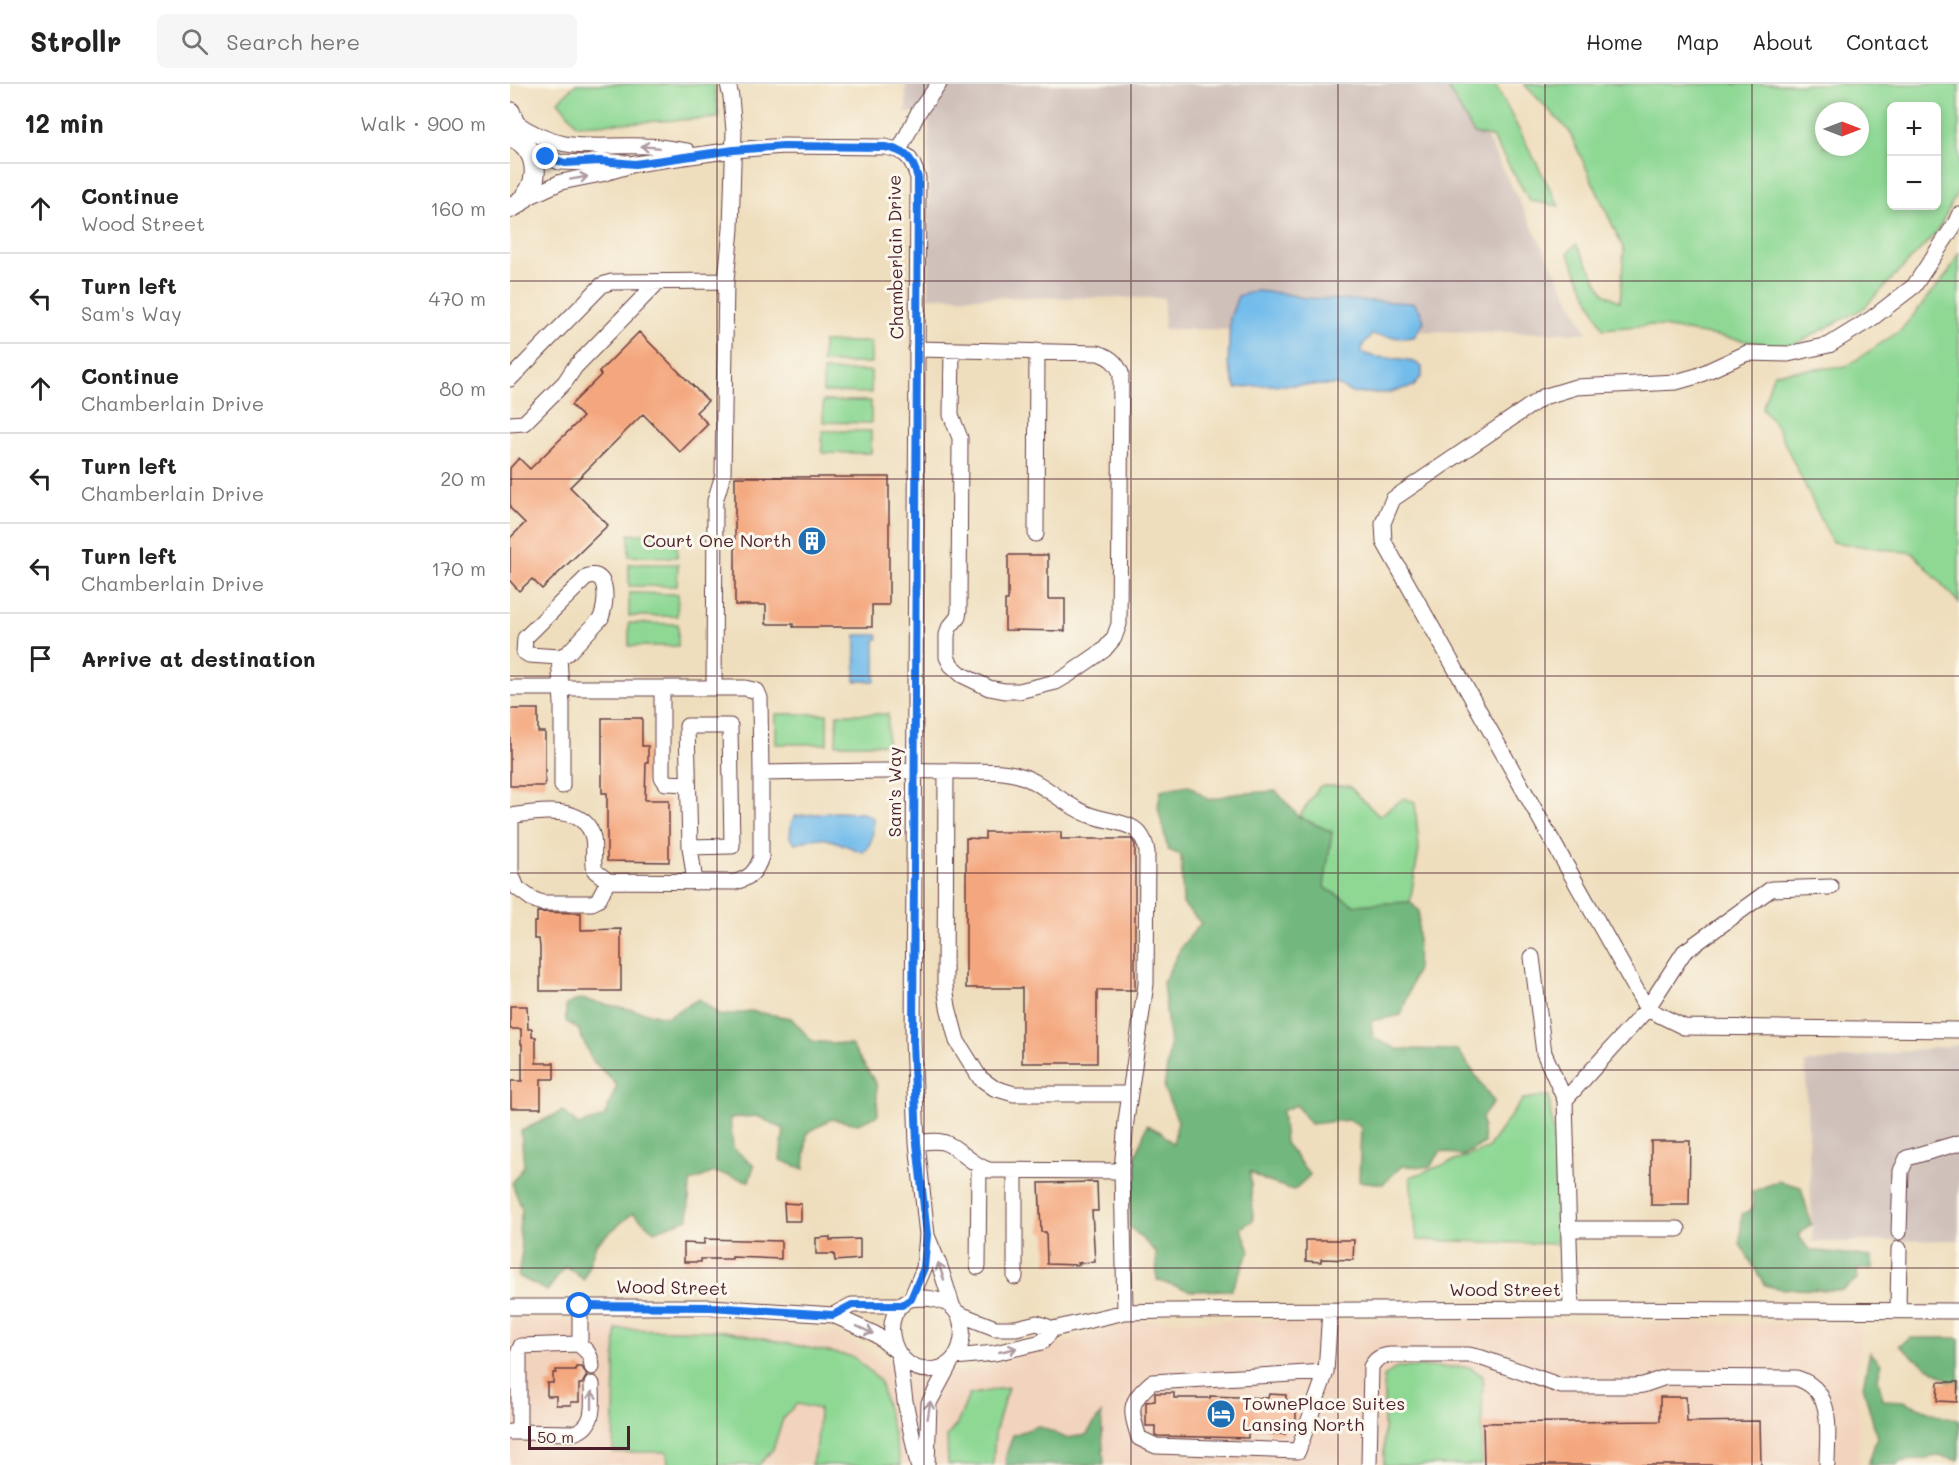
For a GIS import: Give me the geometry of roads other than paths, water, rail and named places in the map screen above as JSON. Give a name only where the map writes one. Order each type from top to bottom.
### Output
[{"type":"main road","points":[[514,206],[532,188],[535,176],[534,162],[516,132]]},
{"type":"street","points":[[714,688],[715,501],[723,475],[726,281],[731,230],[734,150],[731,97],[728,84]]},
{"type":"street","points":[[900,150],[919,111],[939,84]]},
{"type":"street","points":[[516,132],[536,135],[562,145],[647,146],[708,154]]},
{"type":"street","name":"Chamberlain Drive","points":[[516,132],[553,160],[565,163],[600,161],[635,164]]},
{"type":"street","name":"Chamberlain Drive","points":[[514,206],[561,182],[635,164],[734,150],[783,146],[885,147],[900,150],[913,161],[918,178],[916,349]]},
{"type":"street","points":[[1959,215],[1914,286],[1871,319],[1829,345],[1788,354],[1747,353],[1697,376],[1676,382],[1576,387],[1543,397],[1393,499],[1383,523],[1384,542],[1647,1009],[1684,1027],[1959,1030]]},
{"type":"street","points":[[510,379],[602,285],[610,282],[726,281]]},
{"type":"street","points":[[510,424],[524,423],[565,382],[574,367],[658,282]]},
{"type":"street","points":[[916,349],[1098,353],[1108,356],[1117,364],[1121,373],[1119,624],[1114,638],[1104,650],[1056,682],[1019,691],[1005,691],[989,687],[962,675],[951,665],[947,657],[947,635],[959,610],[960,438],[951,415],[952,350]]},
{"type":"street","name":"Sam's Way","points":[[907,1302],[924,1268],[927,1235],[917,1143],[913,1040],[916,349]]},
{"type":"street","points":[[1036,534],[1037,351]]},
{"type":"street","points":[[595,574],[604,582],[601,618],[567,653],[559,657],[529,655],[524,652],[525,638],[588,576],[595,574]]},
{"type":"street","points":[[559,657],[562,704],[562,786]]},
{"type":"street","points":[[510,688],[745,688],[757,691],[760,698],[761,857],[756,870],[748,879],[735,882],[608,881],[595,871],[593,838],[582,820],[561,812],[511,816],[511,873],[518,888],[532,899],[542,903],[592,903],[598,900],[608,881]]},
{"type":"street","points":[[662,688],[662,777],[666,783],[688,784]]},
{"type":"street","points":[[662,725],[730,726],[732,846],[690,846]]},
{"type":"street","points":[[687,726],[690,846],[695,882]]},
{"type":"street","points":[[946,771],[945,986],[957,1041],[980,1078],[989,1086],[1002,1092],[1014,1094],[1130,1094]]},
{"type":"street","points":[[761,772],[1006,773],[1022,776],[1084,813],[1131,826],[1145,839],[1147,852],[1146,984],[1130,1094],[1122,1171],[1125,1312]]},
{"type":"street","points":[[1565,1100],[1647,1009],[1684,952],[1771,889],[1832,887]]},
{"type":"street","points":[[1532,957],[1544,1053],[1565,1100],[1571,1309]]},
{"type":"street","points":[[917,1143],[936,1141],[948,1144],[979,1167],[989,1170],[1015,1172],[1122,1171]]},
{"type":"street","points":[[1899,1232],[1901,1171],[1907,1158],[1959,1143]]},
{"type":"street","points":[[978,1267],[979,1167]]},
{"type":"street","points":[[1015,1172],[1015,1277]]},
{"type":"street","points":[[1569,1229],[1678,1229]]},
{"type":"street","name":"Sam's Way","points":[[927,1235],[955,1310]]},
{"type":"street","points":[[1898,1311],[1899,1249]]},
{"type":"street","points":[[918,1465],[891,1332],[894,1317],[907,1302],[935,1299],[955,1310],[963,1335],[954,1358],[928,1403],[927,1465]]},
{"type":"street","name":"Wood Street","points":[[833,1315],[852,1305],[907,1302]]},
{"type":"street","points":[[578,1344],[580,1306]]},
{"type":"street","name":"Wood Street","points":[[510,1307],[711,1307],[833,1315],[875,1334],[897,1353]]},
{"type":"street","name":"Wood Street","points":[[955,1310],[995,1328],[1016,1328],[1037,1323],[1053,1329],[1125,1312],[1571,1309],[1959,1311]]},
{"type":"street","points":[[1326,1372],[1152,1382],[1137,1396],[1132,1415],[1139,1438],[1156,1446],[1298,1451],[1326,1372],[1330,1310]]},
{"type":"street","name":"Wood Street","points":[[954,1358],[994,1353],[1042,1342],[1053,1329]]},
{"type":"street","points":[[513,1432],[519,1425],[519,1351],[521,1346],[578,1344],[588,1351],[592,1367]]},
{"type":"street","points":[[897,1353],[913,1366],[926,1370],[944,1367],[954,1358]]},
{"type":"street","points":[[1369,1465],[1371,1367],[1375,1360],[1391,1355],[1469,1355],[1561,1386],[1634,1386],[1666,1377],[1796,1378],[1808,1382],[1818,1390],[1825,1402],[1828,1418],[1827,1465]]},
{"type":"street","points":[[513,1432],[573,1433],[582,1431],[590,1420],[592,1384]]},
{"type":"water","points":[[1256,291],[1305,298],[1413,303],[1420,311],[1424,321],[1414,337],[1372,335],[1364,343],[1361,352],[1377,357],[1409,360],[1422,367],[1422,376],[1414,386],[1387,393],[1352,393],[1337,385],[1264,385],[1236,388],[1228,365],[1230,318],[1238,296]]},
{"type":"water","points":[[856,635],[878,635],[878,639],[875,640],[875,681],[855,681]]},
{"type":"water","points":[[836,812],[863,813],[873,818],[873,832],[867,849],[863,852],[823,838],[796,844],[790,838],[791,823],[796,816]]},
{"type":"place","name":"Court One North","points":[[812,541]]},
{"type":"place","name":"TownePlace Suites Lansing North","points":[[1221,1414]]}]
